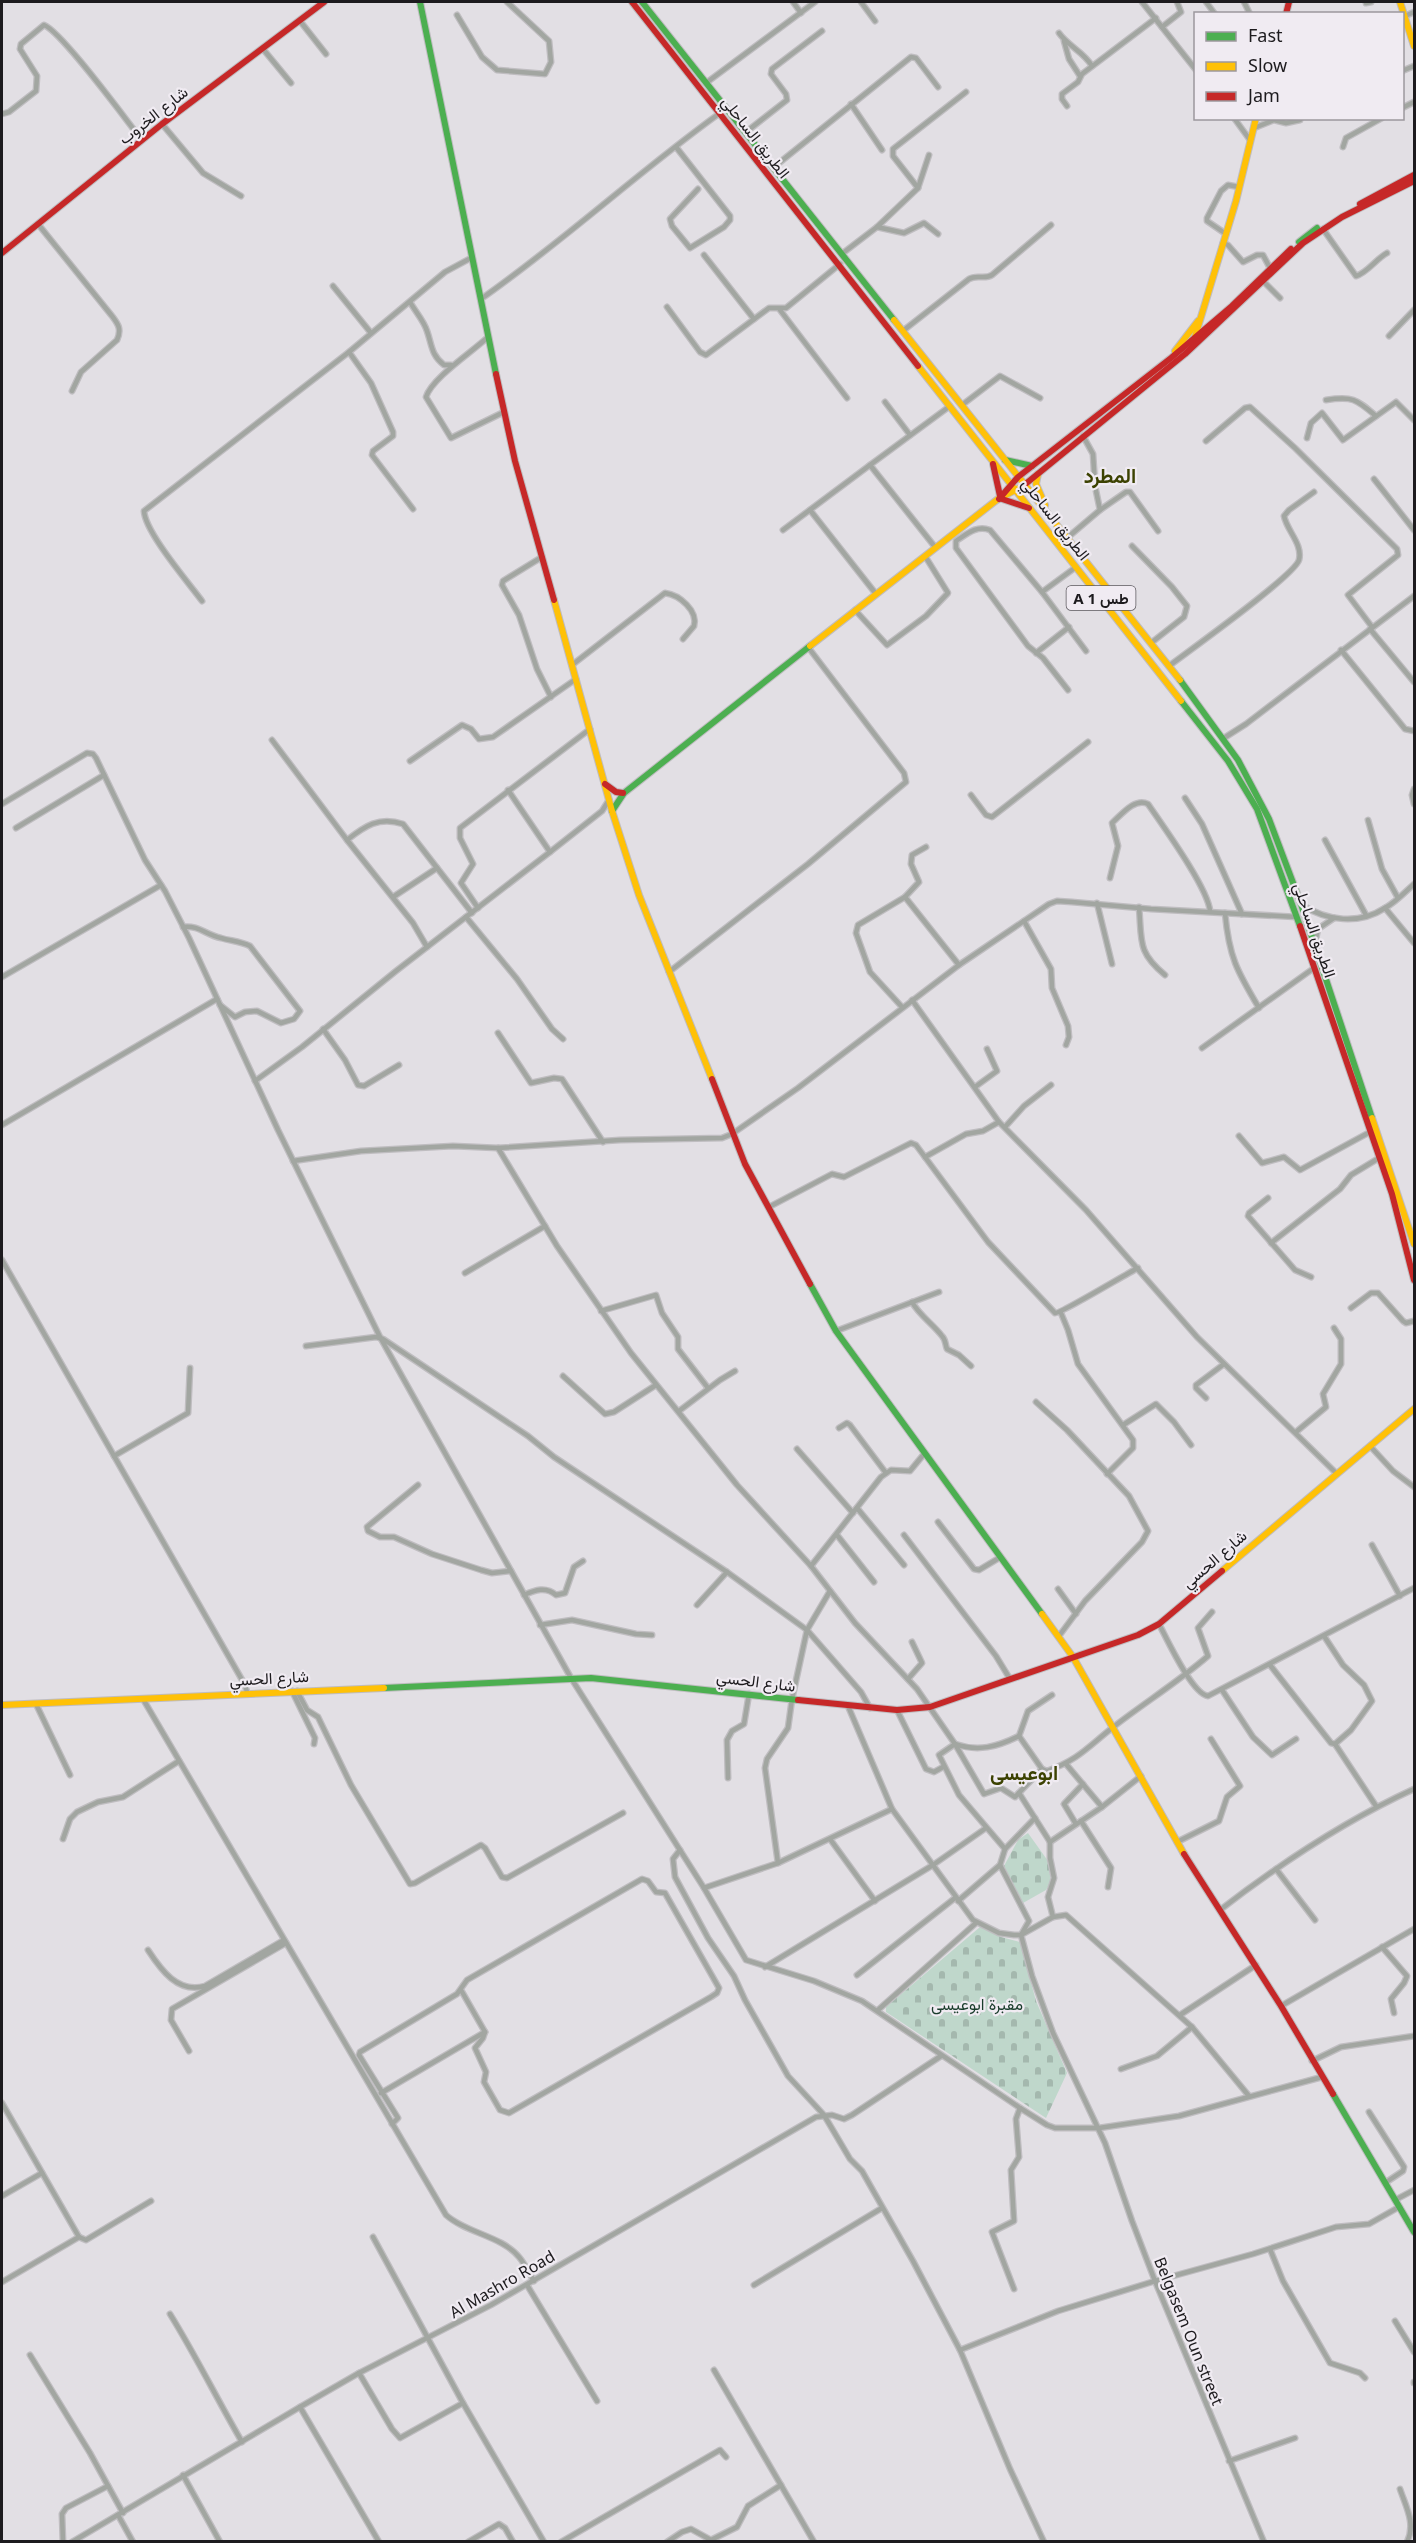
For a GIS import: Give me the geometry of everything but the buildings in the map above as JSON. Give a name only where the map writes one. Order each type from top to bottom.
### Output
[{"type":"main road","name":"شارع الخروب","points":[[2,253],[162,124],[324,2]]},
{"type":"main road","points":[[420,2],[504,412],[612,811],[639,894],[732,1134],[756,1187],[836,1331],[1073,1657],[1177,1842],[1281,2006],[1414,2232]]},
{"type":"main road","name":"الطريق الساحلي","points":[[632,2],[1228,760],[1257,809],[1297,918],[1392,1194],[1414,1280]]},
{"type":"main road","name":"الطريق الساحلي","points":[[642,2],[904,330],[1224,738],[1262,803],[1301,904],[1414,1244]]},
{"type":"main road","points":[[1404,17],[1414,46]]},
{"type":"main road","points":[[1194,342],[1198,321],[1226,234],[1256,120]]},
{"type":"main road","points":[[1000,498],[1018,477],[1194,342],[1300,240],[1414,175]]},
{"type":"main road","points":[[612,811],[624,793],[808,647],[1000,498],[1017,490],[1038,474],[1194,342],[1303,243],[1341,216],[1414,181]]},
{"type":"main road","points":[[1171,358],[1187,332],[1198,321]]},
{"type":"main road","points":[[992,460],[1000,498]]},
{"type":"main road","points":[[1005,460],[1032,466]]},
{"type":"main road","points":[[1038,474],[1036,484],[1046,512]]},
{"type":"main road","points":[[1000,498],[1031,509]]},
{"type":"main road","points":[[605,784],[613,791],[624,793]]},
{"type":"main road","name":"شارع الحسي","points":[[2,1705],[247,1692],[595,1678],[870,1708],[897,1710],[930,1707],[1138,1635],[1159,1624],[1414,1409]]},
{"type":"street","points":[[457,15],[482,57],[496,70],[545,75],[551,62],[549,41],[507,2]]},
{"type":"street","points":[[793,2],[801,13]]},
{"type":"street","points":[[706,83],[815,2]]},
{"type":"street","points":[[861,2],[874,21]]},
{"type":"street","points":[[1142,2],[1194,67]]},
{"type":"street","points":[[1162,27],[1180,12],[1177,2]]},
{"type":"street","points":[[1404,17],[1414,12]]},
{"type":"street","points":[[1067,106],[1062,99],[1062,94],[1078,82],[1092,66],[1156,18]]},
{"type":"street","points":[[300,21],[326,54]]},
{"type":"street","points":[[2,114],[9,112],[36,91],[37,76],[21,49],[21,45],[44,25],[51,29],[82,63],[142,140]]},
{"type":"street","points":[[746,132],[787,100],[786,94],[771,74],[772,69],[822,31]]},
{"type":"street","points":[[1059,33],[1069,59],[1081,76]]},
{"type":"street","points":[[1064,41],[1084,54],[1092,66]]},
{"type":"street","points":[[263,49],[291,83]]},
{"type":"street","points":[[774,167],[911,57],[916,58],[938,87]]},
{"type":"street","points":[[918,188],[893,156],[893,149],[966,92]]},
{"type":"street","points":[[851,104],[882,150]]},
{"type":"street","points":[[481,299],[573,231],[720,112]]},
{"type":"street","points":[[1235,120],[1250,140]]},
{"type":"street","points":[[1254,128],[1274,120],[1286,123],[1300,120]]},
{"type":"street","points":[[1343,147],[1348,136],[1378,120]]},
{"type":"street","points":[[162,124],[203,173],[241,196]]},
{"type":"street","points":[[676,147],[730,216],[730,220],[724,227],[690,248],[672,226],[670,219],[698,189]]},
{"type":"street","points":[[843,253],[877,226],[918,188],[929,155]]},
{"type":"street","points":[[1226,234],[1207,221],[1207,218],[1221,191],[1228,185],[1239,187]]},
{"type":"street","points":[[877,226],[904,232],[924,223],[938,234]]},
{"type":"street","points":[[38,224],[119,326],[120,333],[117,340],[81,372],[72,391]]},
{"type":"street","points":[[904,330],[972,277],[986,278],[992,275],[1051,225]]},
{"type":"street","points":[[1323,229],[1356,276],[1361,275],[1377,259],[1387,254]]},
{"type":"street","points":[[1223,243],[1228,245],[1243,262],[1257,255],[1263,255],[1270,268]]},
{"type":"street","points":[[704,255],[754,319]]},
{"type":"street","points":[[202,601],[167,554],[147,523],[144,512],[349,352],[445,272],[471,258]]},
{"type":"street","points":[[667,307],[703,355],[769,308],[780,310],[786,308],[840,264]]},
{"type":"street","points":[[1263,281],[1280,298]]},
{"type":"street","points":[[333,286],[371,333]]},
{"type":"street","points":[[410,302],[427,331],[430,347],[437,359],[444,365],[451,365]]},
{"type":"street","points":[[1389,336],[1414,309]]},
{"type":"street","points":[[780,310],[847,398]]},
{"type":"street","points":[[489,336],[467,356],[451,365],[426,397],[451,438],[504,412]]},
{"type":"street","points":[[349,352],[371,383],[394,434],[373,451],[372,455],[413,509]]},
{"type":"street","points":[[962,405],[1000,376],[1040,398]]},
{"type":"street","points":[[1326,400],[1347,397],[1358,400],[1376,416]]},
{"type":"street","points":[[885,402],[910,435]]},
{"type":"street","points":[[1307,438],[1311,423],[1320,413],[1326,414],[1343,440],[1397,402],[1414,420]]},
{"type":"street","points":[[783,530],[951,405]]},
{"type":"street","points":[[1206,441],[1245,408],[1250,407],[1397,549],[1398,555],[1348,595],[1414,682]]},
{"type":"street","points":[[1083,436],[1093,454],[1095,486],[1100,510]]},
{"type":"street","points":[[870,465],[935,547]]},
{"type":"street","points":[[1374,478],[1414,530]]},
{"type":"street","points":[[1067,538],[1126,492],[1130,492],[1158,531]]},
{"type":"street","points":[[1169,666],[1272,587],[1296,565],[1299,557],[1297,543],[1284,516],[1314,492]]},
{"type":"street","points":[[810,510],[876,594]]},
{"type":"street","points":[[1068,690],[1043,658],[1036,653],[956,549],[956,541],[982,527],[990,530],[1042,592],[1086,651]]},
{"type":"street","points":[[1132,546],[1179,594],[1187,606],[1184,617],[1150,643]]},
{"type":"street","points":[[855,610],[887,645],[921,620],[948,593],[925,556]]},
{"type":"street","points":[[542,557],[501,584],[516,608],[537,669],[551,697]]},
{"type":"street","points":[[1042,592],[1076,567]]},
{"type":"street","points":[[572,665],[665,593],[679,598],[694,616],[694,627],[683,639]]},
{"type":"street","points":[[1224,738],[1246,724],[1414,596]]},
{"type":"street","points":[[1036,653],[1069,627]]},
{"type":"street","points":[[669,972],[808,864],[906,782],[904,773],[808,647]]},
{"type":"street","points":[[1341,650],[1405,729],[1414,731]]},
{"type":"street","points":[[410,761],[462,725],[471,729],[479,739],[493,737],[576,679]]},
{"type":"street","points":[[478,908],[461,887],[461,880],[473,864],[460,838],[459,831],[464,824],[590,729]]},
{"type":"street","points":[[272,740],[393,897],[427,947]]},
{"type":"street","points":[[971,795],[986,815],[992,817],[1088,741]]},
{"type":"street","points":[[2,804],[87,753],[93,754],[96,758],[145,860],[183,927],[293,1161],[380,1337],[571,1678],[704,1888],[746,1960],[836,1990],[878,2010],[941,2056],[1055,2128],[1099,2128],[1179,2116],[1322,2078]]},
{"type":"street","points":[[16,828],[104,776]]},
{"type":"street","points":[[1414,789],[1412,795],[1414,804]]},
{"type":"street","points":[[508,790],[550,852]]},
{"type":"street","points":[[1185,798],[1202,824],[1242,914]]},
{"type":"street","points":[[255,1081],[602,811],[609,799]]},
{"type":"street","points":[[1110,879],[1118,846],[1112,823],[1137,802],[1142,801],[1148,804],[1180,852],[1208,901],[1210,911]]},
{"type":"street","points":[[1368,820],[1382,869],[1398,898]]},
{"type":"street","points":[[347,840],[374,822],[400,822],[406,826],[472,913]]},
{"type":"street","points":[[1325,840],[1366,915]]},
{"type":"street","points":[[902,1008],[870,972],[856,928],[905,897],[919,882],[910,860],[912,855],[926,847]]},
{"type":"street","points":[[393,897],[437,868]]},
{"type":"street","points":[[2,977],[161,885]]},
{"type":"street","points":[[1301,904],[1315,913],[1334,918],[1357,918],[1385,908],[1414,885]]},
{"type":"street","points":[[905,897],[959,965]]},
{"type":"street","points":[[293,1161],[361,1151],[453,1146],[498,1148],[713,1138],[732,1134],[798,1088],[959,965],[1040,909],[1057,902],[1297,918]]},
{"type":"street","points":[[1097,903],[1112,964]]},
{"type":"street","points":[[1139,907],[1143,949],[1150,963],[1165,975]]},
{"type":"street","points":[[1385,908],[1414,943]]},
{"type":"street","points":[[1225,913],[1227,939],[1235,969],[1259,1008]]},
{"type":"street","points":[[466,917],[517,979],[552,1029],[563,1039]]},
{"type":"street","points":[[1315,945],[1318,929],[1334,918]]},
{"type":"street","points":[[1024,921],[1051,969],[1052,988],[1068,1026],[1070,1037],[1066,1045]]},
{"type":"street","points":[[183,927],[195,927],[220,938],[250,946],[300,1011],[294,1019],[280,1023],[257,1011],[244,1012],[235,1017],[220,1004]]},
{"type":"street","points":[[1202,1048],[1294,980],[1314,968]]},
{"type":"street","points":[[2,1125],[217,999]]},
{"type":"street","points":[[912,1000],[999,1122],[1071,1194],[1224,1364],[1336,1473]]},
{"type":"street","points":[[323,1029],[345,1060],[358,1085],[364,1086],[399,1065]]},
{"type":"street","points":[[498,1033],[531,1083],[554,1078],[562,1079],[603,1142]]},
{"type":"street","points":[[975,1087],[997,1071],[987,1049]]},
{"type":"street","points":[[1005,1127],[1024,1106],[1051,1084]]},
{"type":"street","points":[[925,1157],[966,1134],[983,1131],[999,1122]]},
{"type":"street","points":[[1239,1136],[1262,1163],[1284,1157],[1300,1170],[1370,1132]]},
{"type":"street","points":[[769,1207],[832,1174],[839,1178],[844,1177],[908,1143],[916,1145],[999,1254],[1028,1282],[1051,1311],[1060,1313],[1082,1298],[1138,1268]]},
{"type":"street","points":[[498,1148],[545,1226],[601,1311],[656,1385],[737,1485],[811,1566],[855,1623],[909,1679],[955,1744],[984,1794],[1002,1788],[1012,1797],[1019,1793],[1042,1769]]},
{"type":"street","points":[[1271,1243],[1340,1189],[1351,1175],[1379,1158]]},
{"type":"street","points":[[1268,1198],[1248,1216],[1295,1270],[1311,1277]]},
{"type":"street","points":[[465,1273],[545,1226]]},
{"type":"street","points":[[2,1260],[247,1692]]},
{"type":"street","points":[[836,1331],[939,1292]]},
{"type":"street","points":[[1351,1308],[1371,1293],[1378,1293],[1403,1321],[1407,1323],[1414,1321]]},
{"type":"street","points":[[601,1311],[656,1295],[662,1313],[678,1336],[678,1349],[708,1388]]},
{"type":"street","points":[[912,1302],[916,1310],[924,1315],[944,1338],[947,1349],[959,1355],[971,1366]]},
{"type":"street","points":[[1060,1313],[1068,1330],[1078,1364],[1133,1440],[1133,1448],[1107,1474]]},
{"type":"street","points":[[1296,1432],[1325,1410],[1323,1394],[1341,1364],[1341,1339],[1334,1328]]},
{"type":"street","points":[[306,1346],[380,1337],[727,1572],[807,1630],[861,1692],[870,1708]]},
{"type":"street","points":[[1206,1398],[1196,1388],[1196,1385],[1224,1364]]},
{"type":"street","points":[[114,1456],[188,1413],[190,1368]]},
{"type":"street","points":[[679,1411],[708,1388],[735,1371]]},
{"type":"street","points":[[563,1376],[605,1414],[614,1412],[656,1385]]},
{"type":"street","points":[[1036,1402],[1067,1430],[1129,1496],[1148,1534],[1085,1601],[1059,1636]]},
{"type":"street","points":[[1124,1425],[1156,1404],[1174,1422],[1191,1445]]},
{"type":"street","points":[[839,1428],[847,1423],[850,1425],[886,1473]]},
{"type":"street","points":[[1370,1446],[1393,1471],[1414,1487]]},
{"type":"street","points":[[797,1449],[853,1513]]},
{"type":"street","points":[[811,1566],[886,1473],[891,1470],[910,1472],[924,1454]]},
{"type":"street","points":[[418,1485],[367,1527],[368,1531],[380,1537],[394,1537],[432,1554],[481,1570],[511,1571]]},
{"type":"street","points":[[857,1508],[904,1565]]},
{"type":"street","points":[[938,1522],[974,1569],[979,1570],[999,1558]]},
{"type":"street","points":[[837,1535],[874,1582]]},
{"type":"street","points":[[904,1536],[996,1656],[1010,1679]]},
{"type":"street","points":[[1372,1545],[1400,1596]]},
{"type":"street","points":[[524,1595],[535,1590],[552,1591],[556,1595],[565,1593],[574,1567],[583,1561]]},
{"type":"street","points":[[697,1605],[727,1572]]},
{"type":"street","points":[[1159,1624],[1186,1675],[1204,1696],[1222,1690],[1414,1588]]},
{"type":"street","points":[[1058,1589],[1076,1614]]},
{"type":"street","points":[[778,1863],[765,1767],[788,1728],[807,1630],[830,1592]]},
{"type":"street","points":[[1019,1736],[1042,1769],[1047,1771],[1066,1764],[1082,1754],[1112,1728],[1186,1675],[1208,1656],[1198,1628],[1212,1612]]},
{"type":"street","points":[[540,1624],[572,1620],[636,1634],[652,1635]]},
{"type":"street","points":[[1324,1636],[1343,1665],[1364,1684],[1372,1701],[1351,1730],[1335,1744]]},
{"type":"street","points":[[909,1679],[922,1663],[912,1642]]},
{"type":"street","points":[[1270,1665],[1335,1744],[1376,1806]]},
{"type":"street","points":[[1222,1690],[1253,1737],[1272,1755],[1296,1739]]},
{"type":"street","points":[[295,1691],[315,1738],[314,1744]]},
{"type":"street","points":[[295,1691],[306,1709],[318,1717],[351,1785],[411,1884],[481,1845],[502,1876],[507,1878],[623,1813]]},
{"type":"street","points":[[728,1778],[726,1740],[732,1731],[744,1724],[749,1694]]},
{"type":"street","points":[[1005,1849],[959,1795],[939,1755],[955,1744],[979,1749],[1019,1736],[1028,1711],[1052,1695]]},
{"type":"street","points":[[143,1699],[446,2215],[455,2223],[482,2234],[515,2253],[534,2281]]},
{"type":"street","points":[[36,1704],[70,1775]]},
{"type":"street","points":[[848,1706],[892,1809],[956,1900],[976,1923],[999,1933],[1021,1935],[1053,1917],[1066,1915],[1192,2026],[1249,2096]]},
{"type":"street","points":[[897,1710],[926,1769],[934,1772],[943,1767]]},
{"type":"street","points":[[1177,1842],[1219,1821],[1227,1797],[1240,1786],[1211,1739]]},
{"type":"street","points":[[63,1839],[70,1820],[77,1812],[98,1802],[123,1797],[179,1761]]},
{"type":"street","points":[[1066,1764],[1102,1807]]},
{"type":"street","points":[[1050,1842],[1102,1807],[1141,1776]]},
{"type":"street","points":[[1083,1784],[1064,1804],[1111,1868],[1108,1887]]},
{"type":"street","points":[[1220,1910],[1319,1840],[1376,1806],[1414,1789]]},
{"type":"street","points":[[1019,1793],[1050,1842],[1054,1878],[1048,1897],[1053,1917]]},
{"type":"street","points":[[704,1888],[778,1863],[892,1809]]},
{"type":"street","points":[[857,1975],[1000,1864],[1005,1849],[1035,1818]]},
{"type":"street","points":[[765,1967],[933,1865],[986,1828]]},
{"type":"street","points":[[831,1839],[875,1901]]},
{"type":"street","points":[[680,1850],[674,1859],[675,1877],[708,1938],[734,1976],[788,2076],[824,2115],[844,2150],[862,2171],[960,2350],[1010,2469],[1044,2541]]},
{"type":"street","name":"Belgasem Oun street","points":[[1000,1864],[1029,1921],[1021,1935],[1032,1976],[1053,2033],[1099,2128],[1155,2280],[1264,2541]]},
{"type":"street","points":[[1276,1869],[1315,1920]]},
{"type":"street","points":[[392,2124],[398,2118],[381,2093],[360,2053],[461,1989],[467,1980],[644,1879],[656,1892],[665,1893],[719,1986],[717,1993],[711,1997],[511,2113],[500,2110],[484,2082],[486,2072],[475,2048],[483,2038],[484,2032],[461,1989]]},
{"type":"street","points":[[878,2010],[976,1923]]},
{"type":"street","points":[[1281,2006],[1414,1929]]},
{"type":"street","points":[[148,1950],[168,1977],[182,1985],[194,1988],[205,1986],[285,1942]]},
{"type":"street","points":[[189,2051],[171,2020],[172,2009],[285,1942]]},
{"type":"street","points":[[1382,1947],[1407,1976],[1391,1999],[1394,2013]]},
{"type":"street","points":[[1180,2015],[1256,1965]]},
{"type":"street","points":[[1121,2069],[1157,2056],[1192,2026]]},
{"type":"street","points":[[381,2093],[484,2032]]},
{"type":"street","points":[[1312,2061],[1341,2047],[1414,2036]]},
{"type":"street","name":"Al Mashro Road","points":[[72,2541],[359,2373],[534,2281],[816,2117],[824,2115],[844,2119],[941,2056]]},
{"type":"street","points":[[2,2103],[79,2237],[86,2240],[151,2201]]},
{"type":"street","points":[[1014,2289],[992,2232],[1014,2221],[1011,2170],[1020,2157],[1016,2119],[1020,2108]]},
{"type":"street","points":[[1369,2112],[1404,2167],[1403,2171],[1384,2183]]},
{"type":"street","points":[[2,2117],[8,2114]]},
{"type":"street","points":[[2,2196],[42,2173]]},
{"type":"street","points":[[1395,2200],[1414,2190]]},
{"type":"street","points":[[960,2350],[1058,2311],[1155,2280],[1270,2249],[1336,2227],[1369,2224],[1399,2207]]},
{"type":"street","points":[[754,2284],[882,2208]]},
{"type":"street","points":[[2,2283],[79,2237]]},
{"type":"street","points":[[373,2237],[463,2403],[544,2541]]},
{"type":"street","points":[[1270,2249],[1283,2280],[1330,2363],[1360,2373],[1365,2378]]},
{"type":"street","points":[[527,2284],[597,2401]]},
{"type":"street","points":[[170,2314],[199,2361],[208,2385],[242,2442]]},
{"type":"street","points":[[1395,2321],[1414,2352]]},
{"type":"street","points":[[30,2355],[108,2486],[133,2541]]},
{"type":"street","points":[[714,2370],[814,2541]]},
{"type":"street","points":[[359,2373],[392,2429],[400,2438],[463,2403]]},
{"type":"street","points":[[300,2407],[379,2541]]},
{"type":"street","points":[[1229,2461],[1295,2438]]},
{"type":"street","points":[[561,2541],[720,2450],[726,2457]]},
{"type":"street","points":[[183,2475],[220,2541]]},
{"type":"street","points":[[667,2541],[691,2529],[711,2540],[729,2533],[738,2528],[748,2506],[781,2485]]},
{"type":"street","points":[[63,2541],[62,2514],[66,2508],[108,2486]]},
{"type":"street","points":[[1400,2489],[1413,2532],[1407,2541]]},
{"type":"street","points":[[468,2541],[499,2524],[505,2528],[513,2541]]},
{"type":"green space","points":[[1028,1833],[1048,1861],[1051,1882],[1046,1890],[1023,1903],[1004,1866],[1018,1840]]},
{"type":"green space","name":"مقبرة ابوعيسى","points":[[980,1927],[1001,1937],[1020,1942],[1036,2001],[1067,2073],[1046,2118],[886,2012],[886,2007]]},
{"type":"traffic: fast","points":[[420,2],[496,374]]},
{"type":"traffic: fast","points":[[642,2],[894,320]]},
{"type":"traffic: fast","points":[[1299,242],[1317,228]]},
{"type":"traffic: fast","points":[[1005,460],[1032,466]]},
{"type":"traffic: fast","points":[[612,811],[624,793],[810,646]]},
{"type":"traffic: fast","points":[[1180,680],[1238,760],[1269,819],[1301,904],[1372,1118]]},
{"type":"traffic: fast","points":[[1181,701],[1228,761],[1257,809],[1300,926]]},
{"type":"traffic: fast","points":[[810,1284],[836,1331],[1042,1614]]},
{"type":"traffic: fast","points":[[384,1688],[591,1678],[798,1700]]},
{"type":"traffic: fast","points":[[1333,2094],[1414,2232]]},
{"type":"traffic: slow","points":[[1400,2],[1403,12]]},
{"type":"traffic: slow","points":[[1404,15],[1414,46]]},
{"type":"traffic: slow","points":[[1194,340],[1236,201],[1256,120]]},
{"type":"traffic: slow","points":[[894,320],[1180,680]]},
{"type":"traffic: slow","points":[[1175,351],[1198,321]]},
{"type":"traffic: slow","points":[[918,366],[1181,701]]},
{"type":"traffic: slow","points":[[1038,474],[1036,484],[1045,505]]},
{"type":"traffic: slow","points":[[810,646],[998,499],[1023,486]]},
{"type":"traffic: slow","points":[[554,600],[612,811],[639,895],[712,1079]]},
{"type":"traffic: slow","points":[[1372,1118],[1414,1244]]},
{"type":"traffic: slow","points":[[1222,1571],[1414,1409]]},
{"type":"traffic: slow","points":[[1042,1614],[1073,1657],[1184,1854]]},
{"type":"traffic: slow","points":[[2,1705],[384,1688]]},
{"type":"traffic: jam","points":[[2,253],[162,124],[324,2]]},
{"type":"traffic: jam","points":[[632,2],[918,366]]},
{"type":"traffic: jam","points":[[1286,12],[1289,2]]},
{"type":"traffic: jam","points":[[1360,204],[1414,175]]},
{"type":"traffic: jam","points":[[1023,486],[1185,354],[1303,243],[1342,217],[1414,181]]},
{"type":"traffic: jam","points":[[999,499],[1018,477],[1171,358],[1232,306],[1291,249]]},
{"type":"traffic: jam","points":[[496,374],[515,461],[554,600]]},
{"type":"traffic: jam","points":[[993,464],[1000,496]]},
{"type":"traffic: jam","points":[[1002,499],[1029,508]]},
{"type":"traffic: jam","points":[[605,784],[616,792],[623,793]]},
{"type":"traffic: jam","points":[[1300,926],[1392,1194],[1414,1280]]},
{"type":"traffic: jam","points":[[712,1079],[745,1164],[810,1284]]},
{"type":"traffic: jam","points":[[798,1700],[897,1710],[930,1707],[1138,1635],[1159,1624],[1222,1571]]},
{"type":"traffic: jam","points":[[1184,1854],[1281,2006],[1333,2094]]},
{"type":"district","name":"المطرد","points":[[1110,475]]},
{"type":"district","name":"ابوعيسى","points":[[1024,1772]]}]
